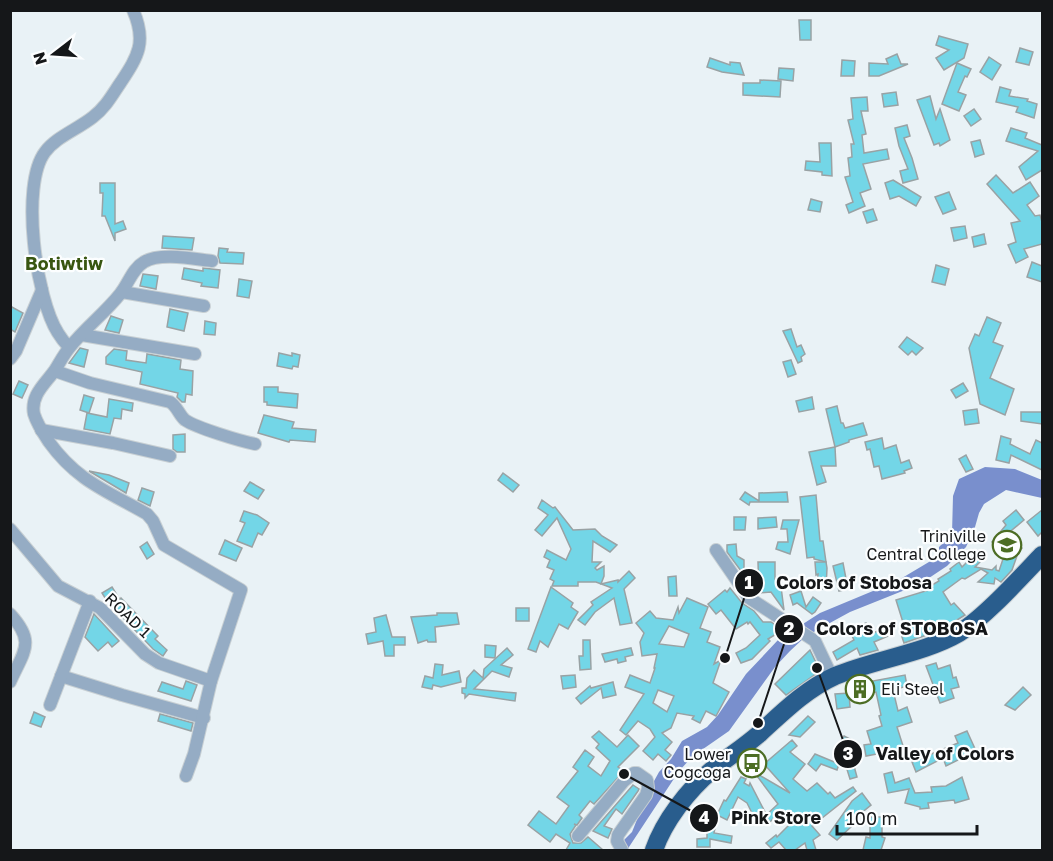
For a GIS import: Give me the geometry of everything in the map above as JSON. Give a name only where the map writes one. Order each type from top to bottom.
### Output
[{"type":"highway","points":[[654,850],[663,829],[691,790],[710,771],[796,702],[832,677],[859,666],[933,644],[960,632],[980,616],[1042,555]]},
{"type":"street","points":[[69,347],[57,333],[42,290],[32,222],[33,183],[38,164],[46,150],[92,118],[109,102],[136,61],[140,32],[133,10]]},
{"type":"street","points":[[186,776],[204,718],[211,681],[241,590],[171,550],[164,544],[147,514],[81,477],[54,449],[41,430],[34,411],[39,391],[55,371],[69,347],[122,292],[136,268],[146,260],[155,258],[177,257],[212,261]]},
{"type":"street","points":[[10,359],[16,351],[42,290]]},
{"type":"street","points":[[122,292],[204,306]]},
{"type":"street","points":[[82,335],[195,354]]},
{"type":"street","points":[[55,371],[90,383],[170,402],[176,405],[186,420],[223,435],[255,444]]},
{"type":"street","points":[[41,430],[170,456]]},
{"type":"street","name":"ROAD 1","points":[[10,529],[58,586],[100,608],[145,654],[159,663],[211,681]]},
{"type":"street","points":[[716,550],[749,598],[815,641],[832,677]]},
{"type":"street","points":[[50,705],[90,601]]},
{"type":"street","points":[[10,614],[23,629],[26,646],[10,682]]},
{"type":"street","points":[[61,676],[122,696],[204,718]]},
{"type":"street","points":[[578,836],[624,781],[637,773],[647,780],[648,788],[618,835],[617,841],[621,848]]},
{"type":"water","points":[[985,467],[1015,469],[1042,480],[1042,498],[1006,490],[984,504],[966,547],[947,566],[920,584],[850,612],[805,637],[775,667],[729,731],[693,756],[679,771],[627,850],[614,850],[632,832],[648,792],[659,772],[671,759],[682,741],[707,727],[746,674],[778,640],[820,613],[897,581],[939,556],[939,547],[952,534],[953,496],[959,479]]},
{"type":"building","points":[[799,20],[811,20],[811,40],[800,40]]},
{"type":"building","points":[[939,36],[968,44],[964,58],[944,70],[936,58],[949,50],[936,45]]},
{"type":"building","points":[[1020,48],[1033,52],[1029,65],[1016,62]]},
{"type":"building","points":[[897,54],[901,64],[908,64],[879,76],[869,76],[869,63],[888,64],[886,59]]},
{"type":"building","points":[[989,57],[1001,65],[992,80],[980,72]]},
{"type":"building","points":[[710,58],[730,65],[730,62],[740,63],[744,75],[707,67]]},
{"type":"building","points":[[842,60],[855,61],[854,76],[841,76]]},
{"type":"building","points":[[957,63],[971,69],[958,92],[966,95],[959,111],[942,104]]},
{"type":"building","points":[[779,68],[794,69],[793,81],[778,79]]},
{"type":"building","points":[[760,80],[781,81],[780,97],[743,95],[743,83],[760,83]]},
{"type":"building","points":[[1000,87],[1011,90],[1009,96],[1028,99],[1027,101],[1037,104],[1034,118],[1016,112],[1018,107],[996,102]]},
{"type":"building","points":[[896,92],[898,105],[884,107],[882,94]]},
{"type":"building","points":[[930,96],[936,119],[940,109],[950,140],[940,146],[939,143],[934,145],[917,100]]},
{"type":"building","points":[[867,97],[868,111],[861,111],[866,134],[862,135],[864,153],[887,149],[889,159],[863,164],[871,189],[860,193],[865,206],[849,213],[846,205],[853,202],[845,177],[850,176],[848,158],[852,157],[851,144],[854,144],[848,120],[853,119],[851,98]]},
{"type":"building","points":[[974,109],[981,119],[971,126],[964,116]]},
{"type":"building","points":[[907,125],[910,136],[904,138],[918,179],[903,183],[900,171],[908,169],[895,128]]},
{"type":"building","points":[[1011,128],[1027,133],[1025,138],[1042,145],[1042,170],[1026,180],[1019,167],[1038,151],[1006,141]]},
{"type":"building","points":[[980,140],[984,154],[975,157],[971,142]]},
{"type":"building","points":[[819,143],[831,143],[832,176],[805,170],[806,161],[820,162]]},
{"type":"building","points":[[996,175],[1013,193],[1030,182],[1039,196],[1027,205],[1035,216],[1040,215],[1042,244],[1024,249],[1028,257],[1016,263],[1008,245],[1016,242],[1011,223],[1020,221],[987,184]]},
{"type":"building","points":[[893,180],[921,197],[916,206],[899,196],[890,199],[885,183]]},
{"type":"building","points":[[100,183],[115,183],[115,224],[123,221],[126,229],[115,233],[115,241],[105,216],[102,216],[103,193],[100,193]]},
{"type":"building","points":[[949,192],[956,209],[943,214],[935,197]]},
{"type":"building","points":[[811,199],[822,202],[820,212],[808,210]]},
{"type":"building","points":[[873,209],[877,220],[867,223],[863,212]]},
{"type":"building","points":[[965,226],[967,238],[954,241],[951,228]]},
{"type":"building","points":[[984,234],[986,244],[974,247],[972,237]]},
{"type":"building","points":[[163,236],[194,238],[192,250],[162,248]]},
{"type":"building","points":[[219,248],[228,249],[227,252],[244,253],[243,264],[220,263]]},
{"type":"building","points":[[1032,262],[1042,266],[1042,282],[1027,277]]},
{"type":"building","points":[[936,265],[949,269],[945,285],[932,282]]},
{"type":"building","points":[[184,268],[203,271],[203,268],[220,270],[218,288],[201,286],[202,283],[182,279]]},
{"type":"building","points":[[143,274],[158,276],[156,289],[140,286]]},
{"type":"building","points":[[239,279],[252,281],[249,298],[237,296]]},
{"type":"building","points":[[10,306],[23,313],[15,332],[10,329]]},
{"type":"building","points":[[170,309],[188,313],[184,331],[167,327]]},
{"type":"building","points":[[111,316],[123,320],[119,333],[105,330]]},
{"type":"building","points":[[987,317],[1001,323],[993,342],[1003,346],[990,378],[1014,389],[1005,415],[980,404],[969,348],[975,334],[979,336]]},
{"type":"building","points":[[205,321],[216,323],[215,335],[204,334]]},
{"type":"building","points":[[791,329],[797,347],[801,345],[805,354],[801,357],[802,361],[798,363],[783,331]]},
{"type":"building","points":[[907,337],[923,348],[916,355],[912,351],[908,355],[899,347]]},
{"type":"building","points":[[80,348],[88,350],[84,367],[69,363]]},
{"type":"building","points":[[114,349],[127,351],[126,360],[146,363],[147,354],[181,360],[180,369],[193,371],[192,395],[186,394],[185,402],[182,402],[177,397],[178,393],[140,384],[142,372],[106,364],[106,357]]},
{"type":"building","points":[[279,353],[300,355],[298,367],[293,366],[292,369],[277,366]]},
{"type":"building","points":[[791,360],[796,374],[788,377],[783,362]]},
{"type":"building","points":[[19,381],[28,385],[22,398],[13,394]]},
{"type":"building","points":[[963,383],[968,391],[956,398],[951,390]]},
{"type":"building","points":[[264,387],[278,387],[278,392],[298,394],[297,408],[267,405],[267,402],[264,402]]},
{"type":"building","points":[[84,395],[94,398],[89,413],[80,410]]},
{"type":"building","points":[[812,397],[814,409],[799,412],[796,401]]},
{"type":"building","points":[[109,399],[133,403],[132,411],[122,409],[121,419],[114,418],[110,434],[84,429],[87,413],[107,417]]},
{"type":"building","points":[[837,406],[841,423],[845,428],[863,423],[867,435],[835,447],[826,409]]},
{"type":"building","points":[[977,409],[979,423],[965,425],[963,411]]},
{"type":"building","points":[[1021,412],[1042,412],[1042,424],[1021,421]]},
{"type":"building","points":[[264,415],[294,422],[292,428],[316,430],[315,442],[290,440],[289,442],[258,433]]},
{"type":"building","points":[[185,434],[185,452],[177,452],[173,449],[173,435]]},
{"type":"building","points":[[1001,436],[1011,439],[1010,444],[1030,454],[1036,440],[1042,443],[1042,470],[1011,455],[1009,463],[996,460]]},
{"type":"building","points":[[882,438],[884,449],[896,445],[901,463],[909,460],[912,468],[904,471],[905,473],[882,479],[879,466],[874,467],[870,449],[867,450],[865,442]]},
{"type":"building","points":[[835,447],[836,466],[821,466],[826,482],[817,485],[809,452]]},
{"type":"building","points":[[966,455],[973,469],[966,472],[959,459]]},
{"type":"building","points":[[89,471],[109,475],[129,483],[126,493]]},
{"type":"building","points":[[503,473],[519,485],[513,492],[498,480]]},
{"type":"building","points":[[250,482],[264,490],[258,499],[244,491]]},
{"type":"building","points":[[142,488],[154,492],[150,506],[138,500]]},
{"type":"building","points":[[745,492],[759,501],[759,493],[787,492],[788,502],[750,502],[749,505],[740,499]]},
{"type":"building","points":[[816,495],[820,541],[823,541],[826,562],[814,559],[814,557],[807,558],[800,497]]},
{"type":"building","points":[[542,500],[553,508],[555,507],[573,530],[595,529],[617,545],[610,552],[593,541],[592,562],[601,562],[595,568],[597,570],[604,566],[601,584],[578,582],[578,586],[552,586],[554,581],[550,579],[554,570],[547,567],[550,560],[544,557],[547,550],[566,560],[571,549],[557,518],[542,536],[535,530],[548,515],[538,508]]},
{"type":"building","points":[[1016,510],[1024,520],[1006,535],[1022,548],[1012,570],[1001,582],[995,578],[994,584],[978,582],[988,573],[981,569],[965,579],[962,578],[943,592],[951,605],[954,603],[965,615],[941,630],[904,643],[901,634],[906,632],[896,600],[929,590],[927,588],[939,581],[938,579],[951,571],[950,569],[959,562],[962,567],[975,554],[981,561],[975,567],[992,570],[996,566],[996,570],[999,571],[1005,553],[992,542],[1006,525],[1003,521]]},
{"type":"building","points":[[1042,510],[1042,532],[1038,536],[1027,522]]},
{"type":"building","points":[[244,511],[257,515],[269,523],[262,535],[258,533],[252,547],[237,541],[245,523],[240,521]]},
{"type":"building","points":[[734,517],[746,517],[745,530],[734,530]]},
{"type":"building","points":[[776,517],[777,527],[758,529],[758,518]]},
{"type":"building","points":[[783,520],[799,520],[790,554],[776,549],[778,542],[788,542],[787,529],[781,529]]},
{"type":"building","points":[[225,540],[242,548],[236,561],[219,554]]},
{"type":"building","points":[[147,542],[154,554],[147,559],[140,547]]},
{"type":"building","points":[[736,544],[737,556],[744,560],[744,575],[727,552],[727,545]]},
{"type":"building","points":[[758,562],[775,562],[775,579],[780,579],[784,610],[771,592],[759,593]]},
{"type":"building","points":[[815,562],[826,562],[826,589],[817,589],[818,574],[816,575]]},
{"type":"building","points":[[843,563],[848,589],[839,591],[833,566]]},
{"type":"building","points":[[629,571],[635,578],[624,589],[632,623],[620,625],[614,598],[595,612],[585,625],[578,620],[593,605],[591,602],[612,588],[601,584],[618,580],[618,582]]},
{"type":"building","points":[[676,576],[677,596],[669,596],[668,577]]},
{"type":"building","points":[[112,587],[120,600],[121,598],[158,636],[155,639],[167,650],[163,656],[153,649],[107,601],[102,593]]},
{"type":"building","points":[[551,587],[573,603],[571,607],[578,612],[568,629],[559,624],[548,647],[540,641],[536,652],[528,649]]},
{"type":"building","points":[[730,588],[742,603],[754,611],[763,622],[771,622],[783,630],[768,639],[770,641],[752,659],[741,663],[736,653],[746,648],[760,635],[750,622],[736,629],[721,610],[716,614],[708,604]]},
{"type":"building","points":[[801,591],[806,607],[813,597],[821,603],[812,614],[797,603],[793,605],[790,595]]},
{"type":"building","points":[[687,598],[708,607],[700,628],[711,632],[707,642],[720,647],[714,664],[721,660],[713,683],[729,692],[716,716],[706,711],[700,723],[692,719],[694,716],[677,713],[671,728],[662,733],[672,742],[665,750],[671,755],[666,761],[658,754],[653,760],[643,751],[655,737],[650,729],[638,721],[626,735],[620,730],[644,694],[625,687],[630,675],[650,683],[655,668],[657,654],[642,656],[640,642],[644,633],[636,623],[650,611],[656,618],[673,620],[678,607],[679,613]],"holes":[[[669,626],[689,634],[684,647],[659,644]],[[658,690],[674,696],[667,712],[653,703]]]},
{"type":"building","points":[[516,608],[529,608],[529,621],[516,621]]},
{"type":"building","points":[[437,613],[457,613],[459,624],[435,627],[436,642],[427,640],[418,643],[411,617],[437,615]]},
{"type":"building","points":[[94,614],[119,641],[112,647],[108,642],[98,651],[85,637]]},
{"type":"building","points":[[386,615],[392,637],[405,637],[405,645],[394,645],[394,656],[385,656],[383,641],[368,644],[366,634],[376,632],[374,618]]},
{"type":"building","points":[[866,623],[871,634],[884,628],[888,636],[874,642],[878,650],[860,655],[857,648],[837,660],[833,652],[854,640],[849,630]]},
{"type":"building","points":[[583,640],[590,640],[591,669],[580,670],[579,656],[583,656]]},
{"type":"building","points":[[485,645],[496,646],[495,658],[485,657]]},
{"type":"building","points":[[507,648],[513,655],[501,665],[512,668],[509,677],[492,671],[474,689],[516,693],[515,701],[469,694],[465,698],[462,688],[466,688],[467,678],[474,670],[483,678],[484,669]]},
{"type":"building","points":[[631,648],[633,655],[625,657],[626,661],[618,663],[617,659],[605,662],[602,654]]},
{"type":"building","points":[[810,650],[820,671],[786,695],[775,684]]},
{"type":"building","points":[[936,663],[938,669],[950,665],[953,678],[956,677],[959,687],[951,689],[954,698],[940,703],[926,666]]},
{"type":"building","points":[[435,664],[443,665],[442,675],[459,671],[461,682],[441,687],[433,685],[432,689],[422,687],[425,676],[433,678]]},
{"type":"building","points":[[575,675],[576,687],[563,689],[561,676]]},
{"type":"building","points":[[905,675],[907,686],[893,690],[898,711],[907,707],[912,722],[897,727],[904,749],[893,753],[892,751],[866,756],[864,745],[871,744],[867,731],[882,726],[879,716],[881,715],[876,692],[853,696],[851,685]]},
{"type":"building","points":[[186,681],[197,685],[191,701],[158,691],[162,682],[183,689]]},
{"type":"building","points":[[613,682],[616,695],[603,698],[601,688],[581,704],[576,698],[590,686],[591,688]]},
{"type":"building","points":[[1023,687],[1031,695],[1015,710],[1005,705]]},
{"type":"building","points":[[849,693],[850,707],[837,709],[835,694]]},
{"type":"building","points":[[34,712],[45,717],[41,727],[30,723]]},
{"type":"building","points":[[160,714],[193,723],[191,731],[158,721]]},
{"type":"building","points":[[808,716],[815,722],[800,737],[789,735]]},
{"type":"building","points":[[599,731],[617,747],[628,735],[639,746],[618,767],[624,771],[594,804],[590,801],[579,815],[582,818],[577,825],[574,824],[576,825],[570,834],[573,843],[581,843],[588,837],[603,850],[566,850],[570,843],[556,834],[550,842],[528,825],[539,811],[556,824],[569,806],[557,797],[578,771],[573,767],[585,750],[594,757],[588,766],[601,776],[610,761],[596,748],[599,744],[592,737]]},
{"type":"building","points":[[967,731],[976,751],[946,766],[943,758],[916,772],[912,762],[958,743],[955,736]]},
{"type":"building","points":[[844,736],[852,740],[847,749],[850,748],[861,755],[854,766],[857,777],[850,779],[841,750],[843,749],[838,746]]},
{"type":"building","points":[[792,740],[797,746],[790,752],[805,764],[793,779],[807,791],[817,783],[835,798],[853,787],[856,791],[812,826],[820,835],[813,840],[816,850],[807,850],[805,843],[795,850],[786,850],[779,842],[771,848],[766,843],[776,835],[777,837],[791,823],[781,811],[770,822],[765,816],[778,804],[754,772],[790,793],[764,764]]},
{"type":"building","points":[[815,754],[839,764],[837,770],[821,764],[816,771],[808,764]]},
{"type":"building","points":[[892,772],[895,783],[909,778],[915,793],[932,792],[931,787],[946,786],[962,777],[969,799],[955,803],[954,800],[928,803],[929,808],[920,809],[920,807],[905,803],[909,789],[888,793],[884,774]]},
{"type":"building","points":[[741,777],[746,779],[744,783],[749,786],[750,783],[766,814],[755,819],[747,803],[738,797],[727,820],[717,815],[724,800],[726,801]]},
{"type":"building","points":[[633,785],[639,789],[622,814],[616,809],[604,826],[612,829],[608,838],[593,831]]},
{"type":"building","points":[[862,793],[871,805],[849,823],[852,826],[837,840],[829,834],[852,801]]},
{"type":"building","points":[[870,817],[882,817],[882,837],[885,838],[881,850],[863,850],[866,837],[870,838]]},
{"type":"building","points":[[707,827],[715,828],[714,833],[732,836],[731,843],[710,839],[710,847],[697,847],[697,839],[707,838]]},
{"type":"place","name":"Triniville Central College","points":[[1007,545]]},
{"type":"place","name":"Colors of Stobosa","points":[[725,658]]},
{"type":"place","name":"Valley of Colors","points":[[817,668]]},
{"type":"place","name":"Eli Steel","points":[[860,689]]},
{"type":"place","name":"Colors of STOBOSA","points":[[758,723]]},
{"type":"place","name":"Lower Cogcoga","points":[[752,763]]},
{"type":"place","name":"Pink Store","points":[[624,774]]},
{"type":"district","name":"Botiwtiw","points":[[64,263]]}]
